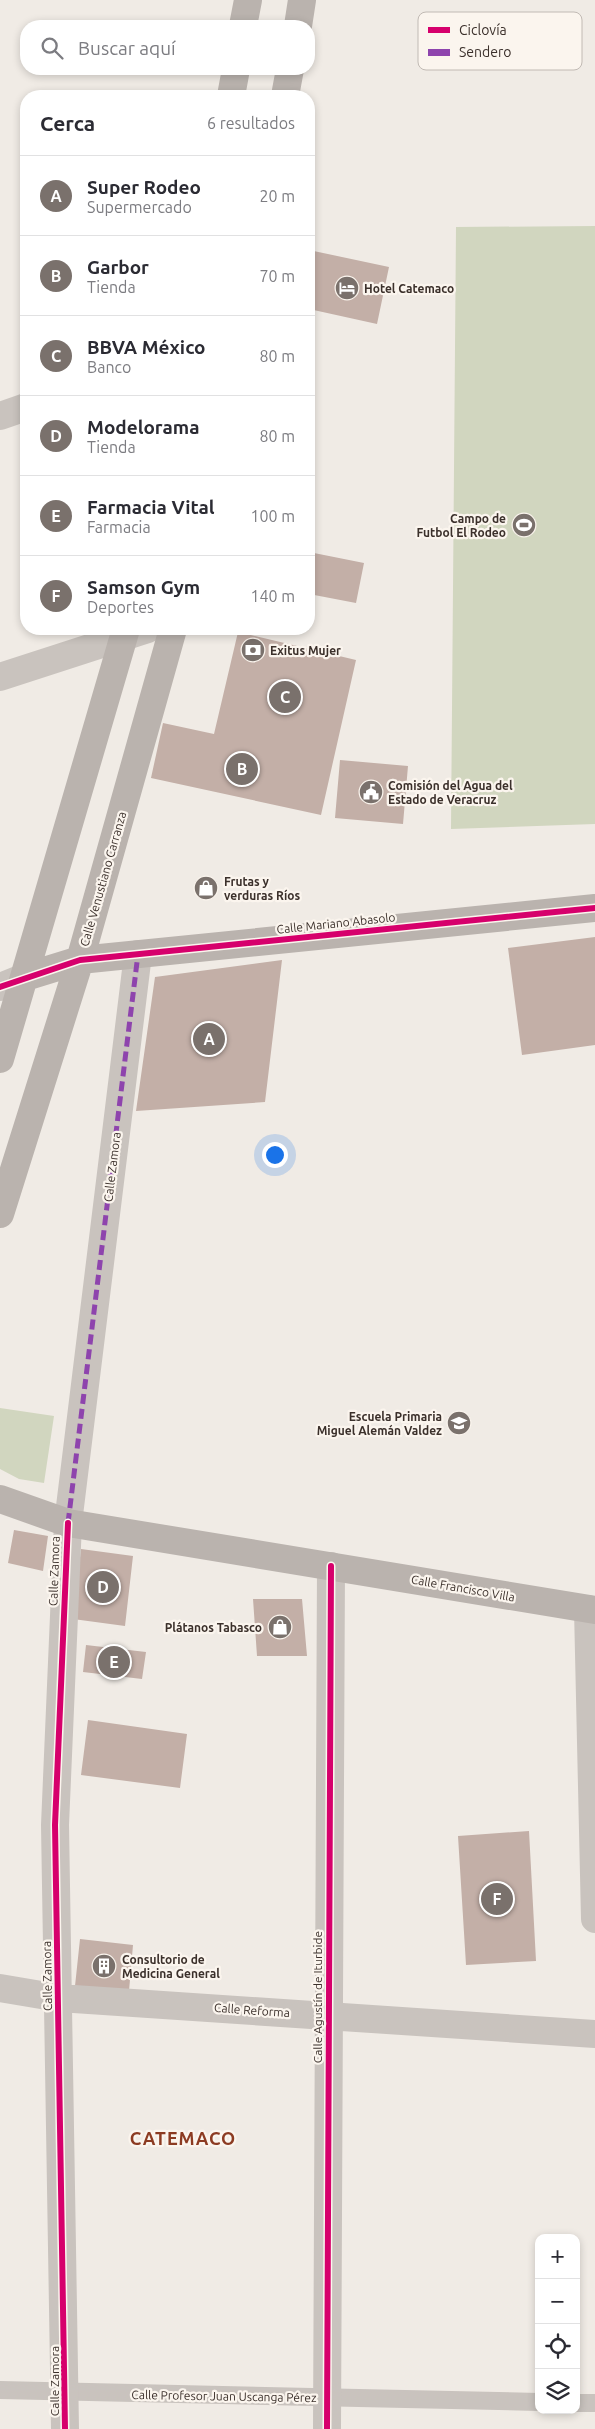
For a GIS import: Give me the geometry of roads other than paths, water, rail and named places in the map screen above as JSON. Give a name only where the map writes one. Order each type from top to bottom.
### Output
[{"type":"main road","points":[[244,20],[248,0]]},
{"type":"main road","points":[[299,20],[302,0]]},
{"type":"main road","points":[[232,90],[235,75]]},
{"type":"main road","points":[[286,90],[289,75]]},
{"type":"main road","points":[[0,1060],[12,982],[132,635]]},
{"type":"main road","name":"Calle Venustiano Carranza","points":[[0,1214],[80,960],[172,635]]},
{"type":"main road","name":"Calle Mariano Abasolo","points":[[12,982],[80,960],[595,908]]},
{"type":"main road","name":"Calle Francisco Villa","points":[[0,1499],[68,1523],[591,1609]]},
{"type":"street","points":[[0,416],[20,409]]},
{"type":"street","points":[[0,677],[121,635]]},
{"type":"street","name":"Calle Zamora","points":[[65,2429],[66,2392],[55,1825],[68,1523],[138,954]]},
{"type":"street","name":"Calle Agustín de Iturbide","points":[[327,2429],[331,1566]]},
{"type":"street","points":[[591,1609],[595,1919]]},
{"type":"street","name":"Calle Reforma","points":[[0,1988],[59,1998],[595,2034]]},
{"type":"lane","name":"Calle Profesor Juan Uscanga Pérez","points":[[0,2390],[535,2402]]},
{"type":"lane","points":[[580,2403],[595,2403]]},
{"type":"place","name":"Hotel Catemaco","points":[[347,288]]},
{"type":"place","name":"Campo de Futbol El Rodeo","points":[[524,525]]},
{"type":"place","name":"Exitus Mujer","points":[[253,650]]},
{"type":"place","name":"BBVA México","points":[[285,697]]},
{"type":"place","name":"Garbor","points":[[242,769]]},
{"type":"place","name":"Comisión del Agua del Estado de Veracruz","points":[[371,792]]},
{"type":"place","name":"Frutas y verduras Ríos","points":[[206,888]]},
{"type":"place","name":"Super Rodeo","points":[[209,1039]]},
{"type":"place","name":"Escuela Primaria Miguel Alemán Valdez","points":[[459,1423]]},
{"type":"place","name":"Modelorama","points":[[103,1587]]},
{"type":"place","name":"Plátanos Tabasco","points":[[280,1627]]},
{"type":"place","name":"Farmacia Vital","points":[[114,1662]]},
{"type":"place","name":"Samson Gym","points":[[497,1899]]},
{"type":"place","name":"Consultorio de Medicina General","points":[[104,1966]]},
{"type":"district","name":"CATEMACO","points":[[183,2138]]}]
